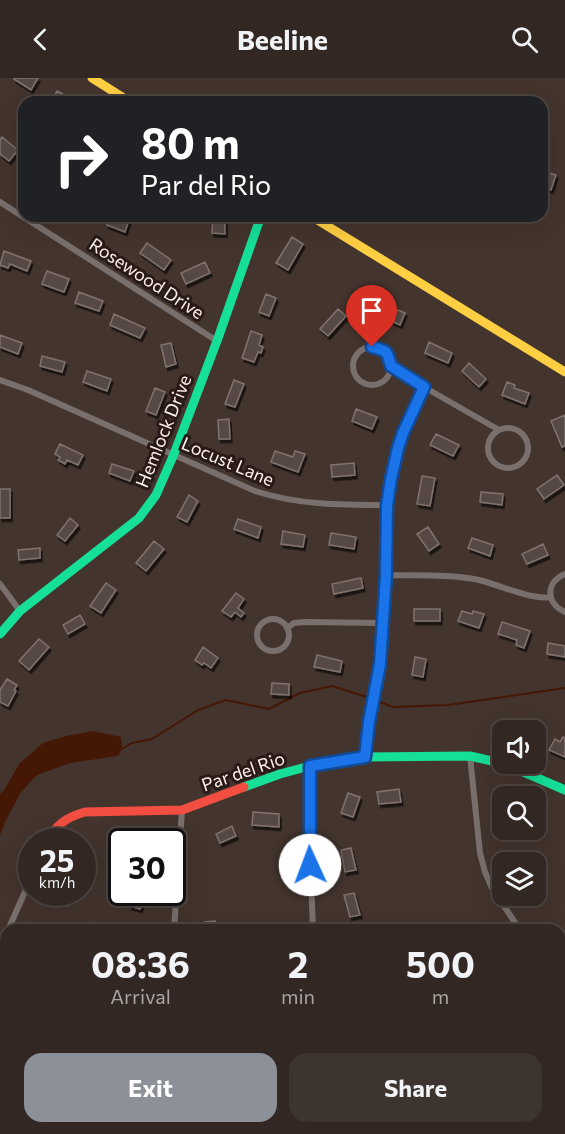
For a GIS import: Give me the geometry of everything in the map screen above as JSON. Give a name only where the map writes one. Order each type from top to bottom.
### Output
[{"type":"street","points":[[92,78],[120,96]]},
{"type":"street","name":"Rosewood Drive","points":[[0,202],[18,214]]},
{"type":"street","name":"Rosewood Drive","points":[[31,222],[217,341]]},
{"type":"street","name":"Hemlock Drive","points":[[0,634],[20,611],[139,518],[156,495],[217,341],[259,222]]},
{"type":"street","points":[[321,222],[565,372]]},
{"type":"street","points":[[391,366],[386,379],[372,385],[359,379],[353,366],[359,352],[372,347],[377,348],[386,352],[391,366],[424,387],[499,430],[509,428],[518,430],[525,437],[529,447],[525,460],[517,467],[503,468],[491,459],[488,450],[489,440],[499,430]]},
{"type":"street","name":"Locust Lane","points":[[0,380],[28,390],[255,491],[290,500],[387,505]]},
{"type":"street","points":[[365,757],[380,664],[386,575],[387,505],[398,448],[424,387]]},
{"type":"street","points":[[565,574],[556,579],[551,587],[554,605],[565,612]]},
{"type":"street","points":[[386,575],[449,576],[478,580],[539,598],[551,597]]},
{"type":"street","points":[[0,585],[20,611]]},
{"type":"street","points":[[275,619],[287,628],[288,642],[281,649],[272,651],[263,648],[260,644],[258,629],[265,622],[275,619]]},
{"type":"street","points":[[287,628],[294,623],[305,622],[381,623]]},
{"type":"street","points":[[471,756],[480,853],[485,872],[492,888],[516,924]]},
{"type":"street","name":"Par del Rio","points":[[55,828],[67,818],[85,812],[182,810],[280,774],[310,766],[365,757],[471,756],[505,764],[565,790]]},
{"type":"street","points":[[310,766],[309,825],[313,924]]},
{"type":"street","points":[[174,924],[182,810]]},
{"type":"street","points":[[11,924],[19,906]]},
{"type":"shaded area","points":[[93,731],[121,737],[122,749],[118,756],[70,763],[37,775],[21,792],[0,835],[0,794],[19,764],[43,743]]},
{"type":"building","points":[[15,78],[38,78],[31,90]]},
{"type":"building","points":[[57,91],[66,96],[54,96]]},
{"type":"building","points":[[2,137],[18,150],[9,161],[0,154]]},
{"type":"building","points":[[549,173],[556,175],[551,190],[548,189]]},
{"type":"building","points":[[108,222],[128,222],[125,232],[107,225]]},
{"type":"building","points":[[213,222],[225,222],[225,234],[212,233]]},
{"type":"building","points":[[292,237],[303,244],[288,270],[276,263]]},
{"type":"building","points":[[147,243],[171,260],[164,270],[140,253]]},
{"type":"building","points":[[4,251],[31,261],[27,271],[10,264],[8,268],[0,265]]},
{"type":"building","points":[[205,262],[210,273],[186,284],[181,273]]},
{"type":"building","points":[[47,271],[69,279],[64,292],[42,284]]},
{"type":"building","points":[[79,292],[103,301],[99,311],[75,303]]},
{"type":"building","points":[[266,294],[276,298],[269,316],[259,312]]},
{"type":"building","points":[[380,303],[405,313],[400,325],[376,314]]},
{"type":"building","points":[[338,309],[346,316],[328,336],[320,329]]},
{"type":"building","points":[[114,314],[145,328],[140,338],[110,325]]},
{"type":"building","points":[[251,331],[262,335],[259,345],[263,347],[254,362],[242,358]]},
{"type":"building","points":[[0,335],[22,343],[18,354],[0,347]]},
{"type":"building","points":[[429,342],[452,353],[448,363],[425,353]]},
{"type":"building","points":[[171,343],[176,364],[166,367],[161,345]]},
{"type":"building","points":[[42,356],[65,362],[62,372],[40,366]]},
{"type":"building","points":[[469,363],[486,379],[479,387],[462,371]]},
{"type":"building","points":[[87,371],[111,379],[107,391],[83,382]]},
{"type":"building","points":[[234,380],[244,384],[235,407],[225,404]]},
{"type":"building","points":[[507,382],[515,385],[514,388],[529,393],[525,404],[502,395]]},
{"type":"building","points":[[155,388],[165,392],[156,415],[146,411]]},
{"type":"building","points":[[356,409],[377,417],[372,429],[352,421]]},
{"type":"building","points":[[565,415],[565,446],[562,447],[551,421]]},
{"type":"building","points":[[229,419],[230,439],[219,439],[218,420]]},
{"type":"building","points":[[436,434],[459,445],[453,456],[430,445]]},
{"type":"building","points":[[60,444],[83,455],[78,465],[67,460],[65,464],[58,460],[60,457],[55,454]]},
{"type":"building","points":[[275,451],[293,457],[295,451],[305,454],[298,472],[271,462]]},
{"type":"building","points":[[354,463],[355,475],[332,477],[331,465]]},
{"type":"building","points":[[112,464],[134,471],[130,481],[109,473]]},
{"type":"building","points":[[557,475],[564,485],[544,499],[537,489]]},
{"type":"building","points":[[422,476],[435,478],[430,506],[417,504]]},
{"type":"building","points":[[0,489],[10,489],[10,518],[0,518]]},
{"type":"building","points":[[481,492],[503,494],[502,505],[480,502]]},
{"type":"building","points":[[189,495],[198,501],[187,522],[177,517]]},
{"type":"building","points":[[70,518],[78,525],[65,541],[57,535]]},
{"type":"building","points":[[238,519],[261,527],[258,538],[234,529]]},
{"type":"building","points":[[428,527],[439,544],[429,551],[417,534]]},
{"type":"building","points":[[283,531],[305,535],[303,547],[281,544]]},
{"type":"building","points":[[331,533],[356,537],[354,549],[329,545]]},
{"type":"building","points":[[472,538],[493,545],[490,556],[468,548]]},
{"type":"building","points":[[154,541],[164,549],[146,571],[136,563]]},
{"type":"building","points":[[543,544],[548,555],[527,564],[522,554]]},
{"type":"building","points":[[40,548],[40,558],[19,560],[18,550]]},
{"type":"building","points":[[361,578],[363,588],[334,594],[332,584]]},
{"type":"building","points":[[106,583],[116,590],[101,613],[90,606]]},
{"type":"building","points":[[236,593],[244,599],[238,608],[244,613],[241,617],[235,612],[231,617],[222,611]]},
{"type":"building","points":[[414,609],[440,609],[440,621],[414,621]]},
{"type":"building","points":[[462,611],[484,614],[479,628],[458,621]]},
{"type":"building","points":[[80,615],[85,624],[68,634],[63,625]]},
{"type":"building","points":[[502,622],[530,631],[524,648],[516,645],[517,640],[498,634]]},
{"type":"building","points":[[39,639],[49,647],[29,670],[19,661]]},
{"type":"building","points":[[548,643],[565,646],[565,657],[547,654]]},
{"type":"building","points":[[203,647],[218,658],[211,668],[195,660]]},
{"type":"building","points":[[317,655],[342,661],[340,672],[314,667]]},
{"type":"building","points":[[415,657],[426,659],[423,677],[412,675]]},
{"type":"building","points":[[7,679],[17,685],[8,706],[0,702],[0,690]]},
{"type":"building","points":[[272,683],[289,684],[289,695],[271,694]]},
{"type":"building","points":[[563,737],[565,738],[565,757],[549,750],[555,739],[560,742]]},
{"type":"building","points":[[399,789],[401,802],[379,804],[377,792]]},
{"type":"building","points":[[348,793],[360,797],[353,817],[341,813]]},
{"type":"building","points":[[253,812],[279,814],[279,827],[252,825]]},
{"type":"building","points":[[232,826],[236,836],[220,843],[216,834]]},
{"type":"building","points":[[351,848],[356,870],[345,872],[341,850]]},
{"type":"building","points":[[354,893],[360,915],[350,917],[344,895]]},
{"type":"building","points":[[215,921],[216,924],[205,924],[205,922]]},
{"type":"waterway","points":[[122,749],[132,743],[152,739],[198,710],[226,700],[269,709],[300,693],[332,686],[367,697]]},
{"type":"waterway","points":[[380,702],[393,707],[448,705],[565,688]]},
{"type":"traffic: fast","points":[[0,634],[20,611],[139,518],[156,495],[217,341],[259,222]]},
{"type":"traffic: fast","points":[[244,787],[310,766],[365,757],[470,756],[505,764],[565,790]]},
{"type":"traffic: slow","points":[[92,78],[120,96]]},
{"type":"traffic: slow","points":[[321,222],[565,372]]},
{"type":"traffic: jam","points":[[57,828],[62,822],[85,812],[182,810],[244,787]]},
{"type":"route","points":[[310,865],[310,766],[365,757],[380,664],[386,575],[387,505],[391,479],[403,433],[424,387],[391,366],[386,352],[372,347]]}]
